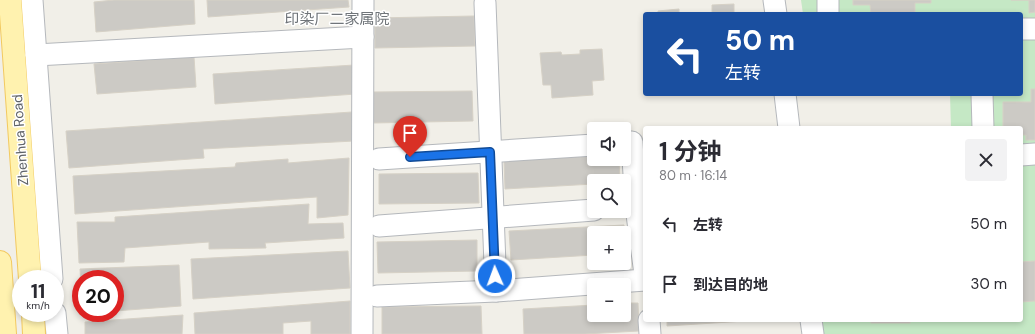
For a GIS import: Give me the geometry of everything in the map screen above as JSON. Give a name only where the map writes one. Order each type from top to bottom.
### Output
[{"type":"main road","name":"Zhenhua Road","points":[[10,0],[29,270]]},
{"type":"main road","points":[[0,262],[5,334]]},
{"type":"main road","points":[[33,322],[34,334]]},
{"type":"street","points":[[32,0],[51,270]]},
{"type":"street","points":[[362,334],[363,0]]},
{"type":"street","points":[[774,0],[776,12]]},
{"type":"street","points":[[828,0],[828,12]]},
{"type":"street","points":[[485,3],[496,291]]},
{"type":"street","points":[[1023,29],[1035,29]]},
{"type":"street","points":[[36,55],[363,37]]},
{"type":"street","points":[[785,96],[789,126]]},
{"type":"street","points":[[982,96],[983,126]]},
{"type":"street","points":[[634,142],[635,207],[643,261]]},
{"type":"street","points":[[379,159],[587,145]]},
{"type":"street","points":[[1023,155],[1035,154]]},
{"type":"street","points":[[379,226],[587,210]]},
{"type":"street","points":[[377,296],[496,291],[643,280]]},
{"type":"street","points":[[55,322],[56,334]]},
{"type":"street","points":[[649,322],[650,334]]},
{"type":"street","points":[[811,322],[813,334]]},
{"type":"green space","points":[[801,0],[1035,0],[1035,334],[820,334],[818,322],[1023,322],[1023,126],[951,126],[950,96],[1023,96],[1023,12],[803,12]]},
{"type":"building","points":[[114,0],[194,0],[195,24],[96,32],[94,2]]},
{"type":"building","points":[[207,0],[348,0],[349,7],[208,17]]},
{"type":"building","points":[[853,0],[931,0],[931,3],[915,3],[915,12],[871,12],[870,5],[853,5]]},
{"type":"building","points":[[1029,0],[1035,0],[1035,12],[1029,13]]},
{"type":"building","points":[[734,4],[734,12],[712,12],[712,5]]},
{"type":"building","points":[[679,9],[679,12],[658,11]]},
{"type":"building","points":[[474,16],[475,46],[375,48],[375,18]]},
{"type":"building","points":[[602,49],[604,80],[592,81],[593,95],[552,98],[551,85],[543,85],[540,53],[561,52],[562,55],[580,54],[580,50]]},
{"type":"building","points":[[194,57],[196,87],[97,94],[94,64]]},
{"type":"building","points":[[354,65],[356,94],[215,104],[213,74]]},
{"type":"building","points":[[1031,89],[1035,89],[1035,140],[1026,140],[1026,135],[1023,135],[1023,126],[1003,126],[1003,102],[1031,102]]},
{"type":"building","points":[[472,91],[473,121],[373,123],[373,92]]},
{"type":"building","points":[[352,112],[354,141],[203,149],[204,158],[69,168],[66,131]]},
{"type":"building","points":[[587,156],[587,166],[619,166],[620,174],[587,174],[587,184],[505,189],[504,161]]},
{"type":"building","points":[[349,158],[348,215],[317,218],[317,197],[75,214],[73,176],[235,167],[236,163],[288,159],[288,163]]},
{"type":"building","points":[[478,173],[479,203],[379,204],[379,174]]},
{"type":"building","points":[[309,204],[308,224],[343,223],[344,238],[265,243],[266,248],[209,249],[209,242],[125,248],[124,262],[79,263],[77,222],[115,222],[115,217]]},
{"type":"building","points":[[587,227],[587,255],[511,260],[509,231]]},
{"type":"building","points":[[477,240],[477,271],[378,273],[377,242]]},
{"type":"building","points":[[348,251],[350,288],[193,299],[191,259]]},
{"type":"building","points":[[1035,261],[1035,301],[1023,302],[1023,262]]},
{"type":"building","points":[[179,265],[181,306],[124,310],[124,270],[80,269]]},
{"type":"building","points":[[350,301],[350,334],[311,334],[311,321],[283,323],[283,334],[195,334],[194,313]]},
{"type":"building","points":[[631,303],[638,303],[639,331],[585,334],[524,334],[523,309],[587,305],[587,322],[631,322]]},
{"type":"building","points":[[481,306],[482,334],[382,334],[382,307]]},
{"type":"building","points":[[183,315],[182,334],[85,334],[85,322],[124,322],[124,319]]},
{"type":"building","points":[[667,322],[729,322],[667,326]]},
{"type":"building","points":[[871,322],[910,322],[910,323]]},
{"type":"district","name":"印染厂二家属院","points":[[337,19]]},
{"type":"route","points":[[410,157],[490,152],[495,276]]}]
